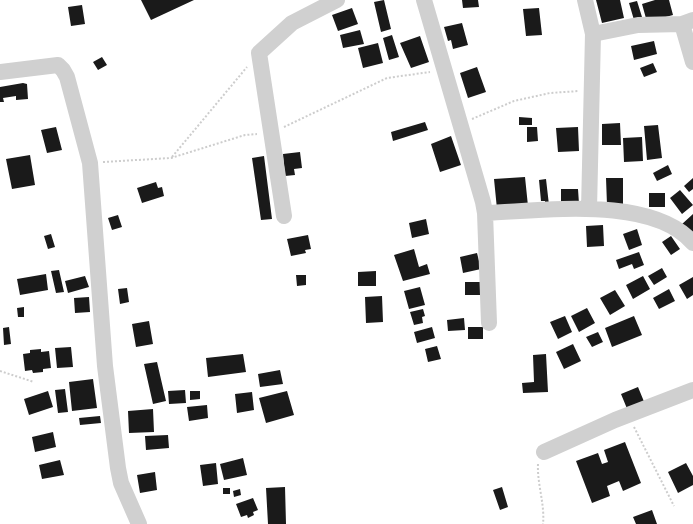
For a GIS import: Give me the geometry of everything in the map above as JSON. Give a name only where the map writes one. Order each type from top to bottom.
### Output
[{"type":"street","points":[[284,216],[259,53],[292,23],[337,0]]},
{"type":"street","points":[[424,0],[459,125],[475,169],[485,213],[489,323]]},
{"type":"street","points":[[585,0],[593,34],[589,209]]},
{"type":"street","points":[[593,34],[638,25],[688,22],[693,62]]},
{"type":"street","points":[[0,72],[58,66],[63,70],[67,77],[90,163],[105,366],[118,468],[121,483],[139,524]]},
{"type":"street","points":[[485,213],[589,209],[638,214],[669,224],[693,243]]},
{"type":"street","points":[[544,452],[628,415],[693,390]]},
{"type":"path","points":[[171,158],[223,93],[259,53]]},
{"type":"path","points":[[459,125],[514,101],[550,93],[592,90]]},
{"type":"path","points":[[0,371],[34,382]]},
{"type":"path","points":[[628,415],[674,506]]},
{"type":"path","points":[[542,524],[542,499],[538,461],[544,452]]},
{"type":"building","points":[[141,0],[194,0],[151,20]]},
{"type":"building","points":[[384,0],[391,29],[381,32],[374,2]]},
{"type":"building","points":[[462,0],[478,0],[479,7],[463,8]]},
{"type":"building","points":[[596,0],[620,0],[624,18],[602,23]]},
{"type":"building","points":[[655,0],[669,0],[673,15],[647,22],[642,4]]},
{"type":"building","points":[[637,1],[642,17],[634,20],[629,3]]},
{"type":"building","points":[[82,5],[85,24],[71,26],[68,7]]},
{"type":"building","points":[[352,8],[358,24],[338,31],[332,15]]},
{"type":"building","points":[[539,8],[542,35],[526,36],[523,9]]},
{"type":"building","points":[[462,23],[468,45],[453,49],[451,40],[448,41],[444,27]]},
{"type":"building","points":[[360,30],[364,44],[343,48],[340,35]]},
{"type":"building","points":[[392,35],[399,57],[389,60],[383,38]]},
{"type":"building","points":[[420,36],[429,62],[411,68],[400,43]]},
{"type":"building","points":[[654,41],[657,54],[634,60],[631,46]]},
{"type":"building","points":[[378,43],[383,63],[363,68],[358,48]]},
{"type":"building","points":[[102,57],[107,65],[98,70],[93,62]]},
{"type":"building","points":[[653,63],[657,72],[644,77],[640,68]]},
{"type":"building","points":[[477,67],[486,92],[468,98],[460,73]]},
{"type":"building","points":[[23,83],[27,84],[28,99],[16,100],[16,96],[3,98],[4,102],[0,102],[0,87]]},
{"type":"building","points":[[519,117],[532,118],[532,125],[519,125]]},
{"type":"building","points":[[425,122],[428,130],[393,141],[391,132]]},
{"type":"building","points":[[620,123],[621,145],[602,145],[602,124]]},
{"type":"building","points":[[658,125],[662,158],[647,160],[644,126]]},
{"type":"building","points":[[56,127],[62,150],[47,153],[41,130]]},
{"type":"building","points":[[527,127],[537,127],[538,141],[527,142]]},
{"type":"building","points":[[578,127],[579,151],[558,152],[556,128]]},
{"type":"building","points":[[451,136],[461,165],[440,172],[431,144]]},
{"type":"building","points":[[642,137],[643,161],[624,162],[623,138]]},
{"type":"building","points":[[300,152],[302,168],[294,169],[295,175],[285,176],[283,154]]},
{"type":"building","points":[[30,155],[35,185],[12,189],[6,159]]},
{"type":"building","points":[[264,156],[272,219],[261,220],[252,158]]},
{"type":"building","points":[[668,165],[672,174],[657,181],[653,173]]},
{"type":"building","points":[[525,177],[528,206],[497,209],[494,179]]},
{"type":"building","points":[[606,178],[623,178],[623,204],[607,205]]},
{"type":"building","points":[[693,178],[693,189],[689,192],[684,186]]},
{"type":"building","points":[[546,179],[549,205],[545,205],[545,201],[541,201],[539,180]]},
{"type":"building","points":[[156,182],[158,188],[162,187],[164,196],[142,203],[137,188]]},
{"type":"building","points":[[561,189],[578,189],[579,204],[561,204]]},
{"type":"building","points":[[680,190],[693,205],[682,214],[670,198]]},
{"type":"building","points":[[649,193],[665,193],[665,207],[649,207]]},
{"type":"building","points":[[693,214],[693,238],[681,225]]},
{"type":"building","points":[[118,215],[122,227],[112,230],[108,218]]},
{"type":"building","points":[[426,219],[429,234],[412,238],[409,223]]},
{"type":"building","points":[[603,225],[604,246],[587,247],[586,226]]},
{"type":"building","points":[[637,229],[642,245],[629,250],[623,234]]},
{"type":"building","points":[[51,234],[55,247],[48,249],[44,236]]},
{"type":"building","points":[[308,235],[311,249],[305,250],[306,253],[291,256],[287,239]]},
{"type":"building","points":[[671,236],[680,249],[671,255],[662,242]]},
{"type":"building","points":[[414,249],[419,267],[427,264],[430,274],[403,281],[394,255]]},
{"type":"building","points":[[639,252],[644,265],[634,269],[632,264],[619,269],[616,260]]},
{"type":"building","points":[[477,253],[481,269],[463,273],[460,257]]},
{"type":"building","points":[[662,268],[667,277],[654,285],[648,276]]},
{"type":"building","points":[[59,270],[64,292],[56,293],[51,271]]},
{"type":"building","points":[[376,271],[376,286],[358,286],[358,272]]},
{"type":"building","points":[[46,274],[48,290],[20,295],[17,279]]},
{"type":"building","points":[[296,275],[306,275],[306,285],[297,286]]},
{"type":"building","points":[[85,276],[89,287],[68,293],[65,281]]},
{"type":"building","points":[[643,276],[650,289],[633,299],[626,285]]},
{"type":"building","points":[[693,277],[693,295],[687,299],[679,285]]},
{"type":"building","points":[[465,282],[480,282],[480,295],[465,295]]},
{"type":"building","points":[[420,287],[425,305],[409,309],[404,291]]},
{"type":"building","points":[[127,288],[129,302],[120,304],[118,289]]},
{"type":"building","points":[[669,289],[675,301],[659,309],[653,298]]},
{"type":"building","points":[[615,290],[625,306],[610,315],[600,298]]},
{"type":"building","points":[[382,296],[383,322],[366,323],[365,297]]},
{"type":"building","points":[[89,297],[90,312],[75,313],[74,298]]},
{"type":"building","points":[[24,307],[24,317],[18,317],[17,308]]},
{"type":"building","points":[[587,308],[595,323],[579,332],[571,316]]},
{"type":"building","points":[[423,309],[425,316],[422,317],[423,323],[414,325],[410,312]]},
{"type":"building","points":[[565,316],[572,332],[558,339],[550,322]]},
{"type":"building","points":[[634,316],[642,335],[612,347],[605,328]]},
{"type":"building","points":[[464,318],[465,330],[448,331],[447,320]]},
{"type":"building","points":[[149,321],[153,344],[136,347],[132,324]]},
{"type":"building","points":[[9,327],[11,344],[4,345],[3,328]]},
{"type":"building","points":[[432,327],[435,338],[417,343],[414,332]]},
{"type":"building","points":[[468,327],[483,327],[483,339],[468,339]]},
{"type":"building","points":[[598,332],[603,342],[592,347],[586,337]]},
{"type":"building","points":[[573,344],[581,361],[564,369],[556,352]]},
{"type":"building","points":[[437,346],[441,359],[428,362],[425,349]]},
{"type":"building","points":[[71,347],[73,367],[57,368],[55,348]]},
{"type":"building","points":[[41,349],[41,352],[49,351],[51,368],[43,369],[43,372],[33,373],[32,370],[25,371],[23,354],[30,353],[30,350]]},
{"type":"building","points":[[243,354],[246,372],[208,377],[206,358]]},
{"type":"building","points":[[546,354],[548,392],[523,393],[522,383],[534,382],[533,355]]},
{"type":"building","points":[[157,362],[166,401],[153,404],[144,364]]},
{"type":"building","points":[[280,370],[283,384],[260,387],[258,374]]},
{"type":"building","points":[[93,379],[97,408],[72,411],[69,382]]},
{"type":"building","points":[[638,387],[645,404],[628,411],[621,394]]},
{"type":"building","points":[[65,389],[68,412],[58,413],[55,390]]},
{"type":"building","points":[[185,390],[186,403],[169,404],[168,391]]},
{"type":"building","points":[[48,391],[53,407],[29,415],[24,399]]},
{"type":"building","points":[[190,391],[200,391],[200,399],[190,400]]},
{"type":"building","points":[[287,391],[294,415],[266,423],[259,398]]},
{"type":"building","points":[[252,392],[254,410],[237,413],[235,394]]},
{"type":"building","points":[[207,405],[208,418],[189,421],[187,407]]},
{"type":"building","points":[[153,409],[154,432],[129,433],[128,411]]},
{"type":"building","points":[[100,416],[101,423],[80,425],[79,418]]},
{"type":"building","points":[[53,432],[56,447],[35,452],[32,437]]},
{"type":"building","points":[[168,435],[169,448],[146,450],[145,436]]},
{"type":"building","points":[[625,442],[641,483],[623,491],[619,481],[607,486],[610,496],[592,503],[576,461],[598,453],[602,464],[608,462],[604,450]]},
{"type":"building","points":[[243,458],[247,475],[224,480],[220,464]]},
{"type":"building","points":[[60,460],[64,475],[42,479],[39,465]]},
{"type":"building","points":[[216,463],[218,484],[203,486],[200,465]]},
{"type":"building","points":[[686,463],[693,476],[693,485],[678,493],[668,472]]},
{"type":"building","points":[[155,472],[157,490],[140,493],[137,475]]},
{"type":"building","points":[[285,487],[286,524],[268,524],[266,488]]},
{"type":"building","points":[[502,487],[508,507],[500,510],[493,490]]},
{"type":"building","points":[[223,488],[230,488],[230,494],[223,494]]},
{"type":"building","points":[[240,489],[241,495],[234,497],[233,491]]},
{"type":"building","points":[[253,498],[258,510],[253,512],[254,515],[248,518],[247,515],[241,517],[236,504]]},
{"type":"building","points":[[652,510],[657,524],[636,524],[633,517]]}]
